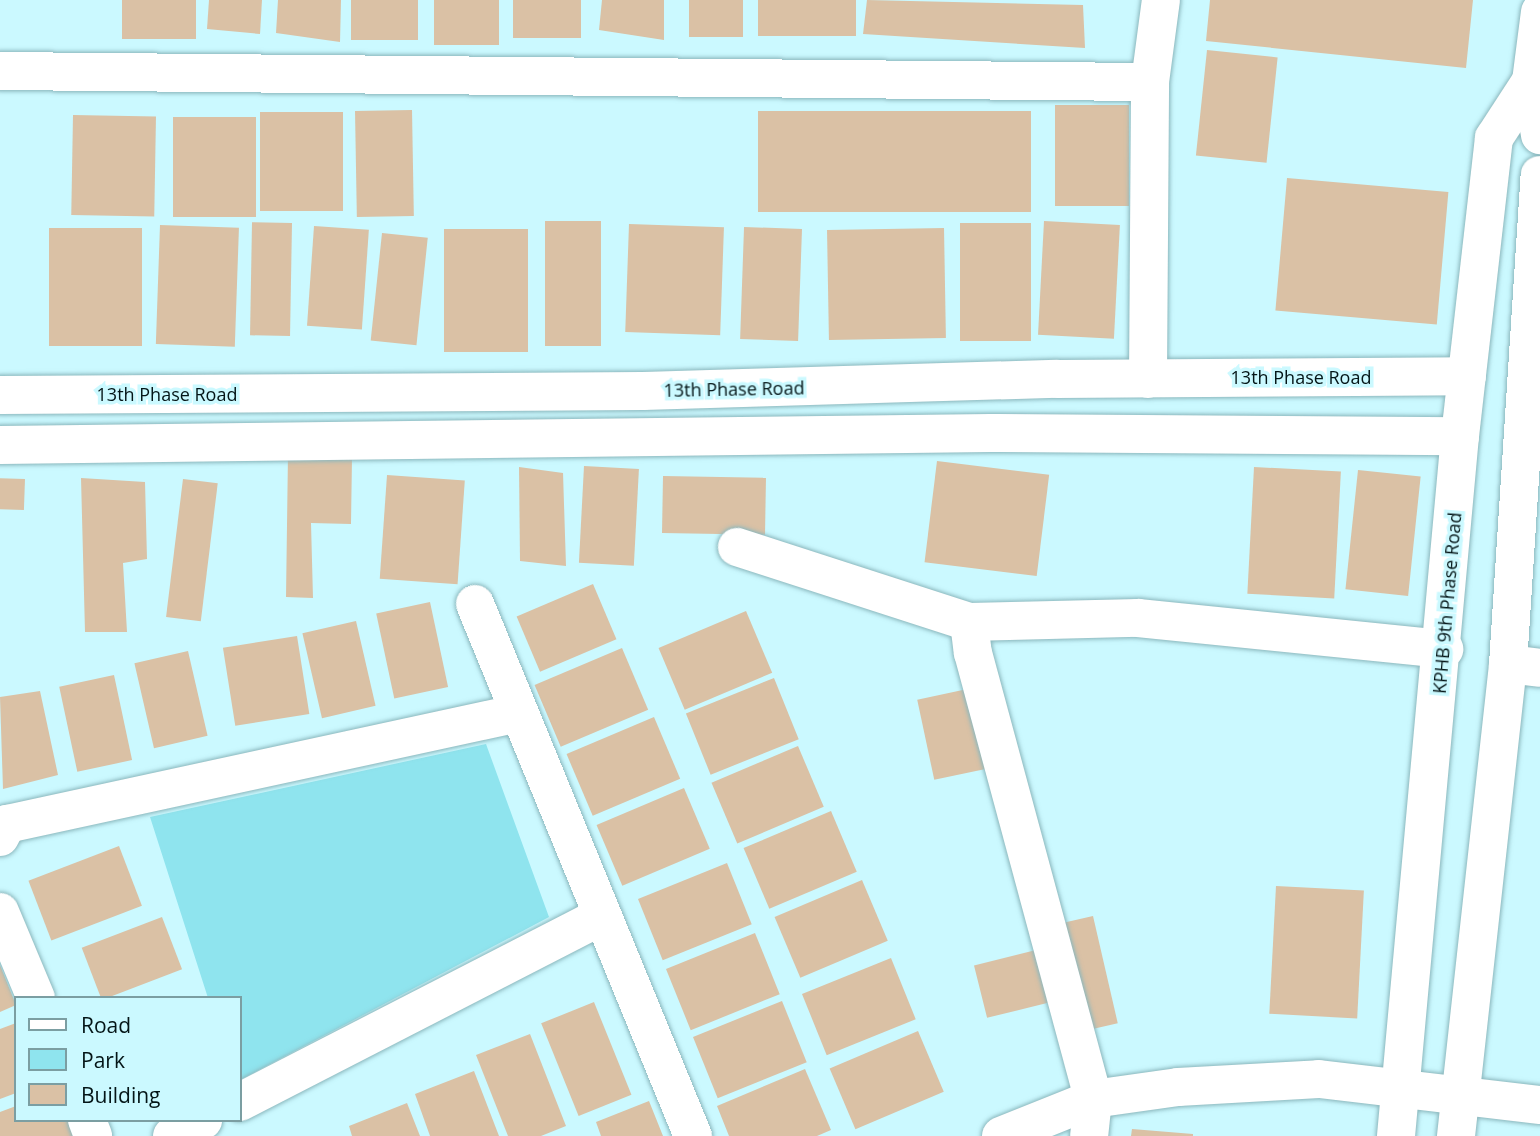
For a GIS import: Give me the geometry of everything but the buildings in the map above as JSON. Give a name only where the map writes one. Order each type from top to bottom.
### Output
[{"type":"street","points":[[1148,379],[1150,82],[1161,0]]},
{"type":"street","name":"KPHB 9th Phase Road","points":[[1540,12],[1531,81],[1540,135]]},
{"type":"street","points":[[0,71],[1150,82]]},
{"type":"street","name":"KPHB 9th Phase Road","points":[[1396,1136],[1444,649],[1461,436],[1494,138],[1531,81]]},
{"type":"street","points":[[1456,1136],[1524,666],[1539,192],[1486,204]]},
{"type":"street","name":"13th Phase Road","points":[[0,396],[643,391],[1148,379],[1467,376]]},
{"type":"street","points":[[0,445],[991,433],[1461,436]]},
{"type":"street","points":[[737,547],[969,622],[1138,618],[1444,649]]},
{"type":"street","points":[[475,604],[600,917],[693,1136]]},
{"type":"street","points":[[969,622],[973,653],[1091,1117]]},
{"type":"street","points":[[0,837],[7,824],[519,713]]},
{"type":"street","points":[[0,912],[35,996]]},
{"type":"street","points":[[242,1100],[600,917]]},
{"type":"street","points":[[1001,1136],[1091,1117],[1178,1087],[1319,1079],[1401,1087],[1460,1098],[1540,1105]]},
{"type":"street","points":[[172,1136],[199,1122]]},
{"type":"green space","points":[[486,744],[549,917],[242,1079],[242,996],[207,996],[150,817]]}]
